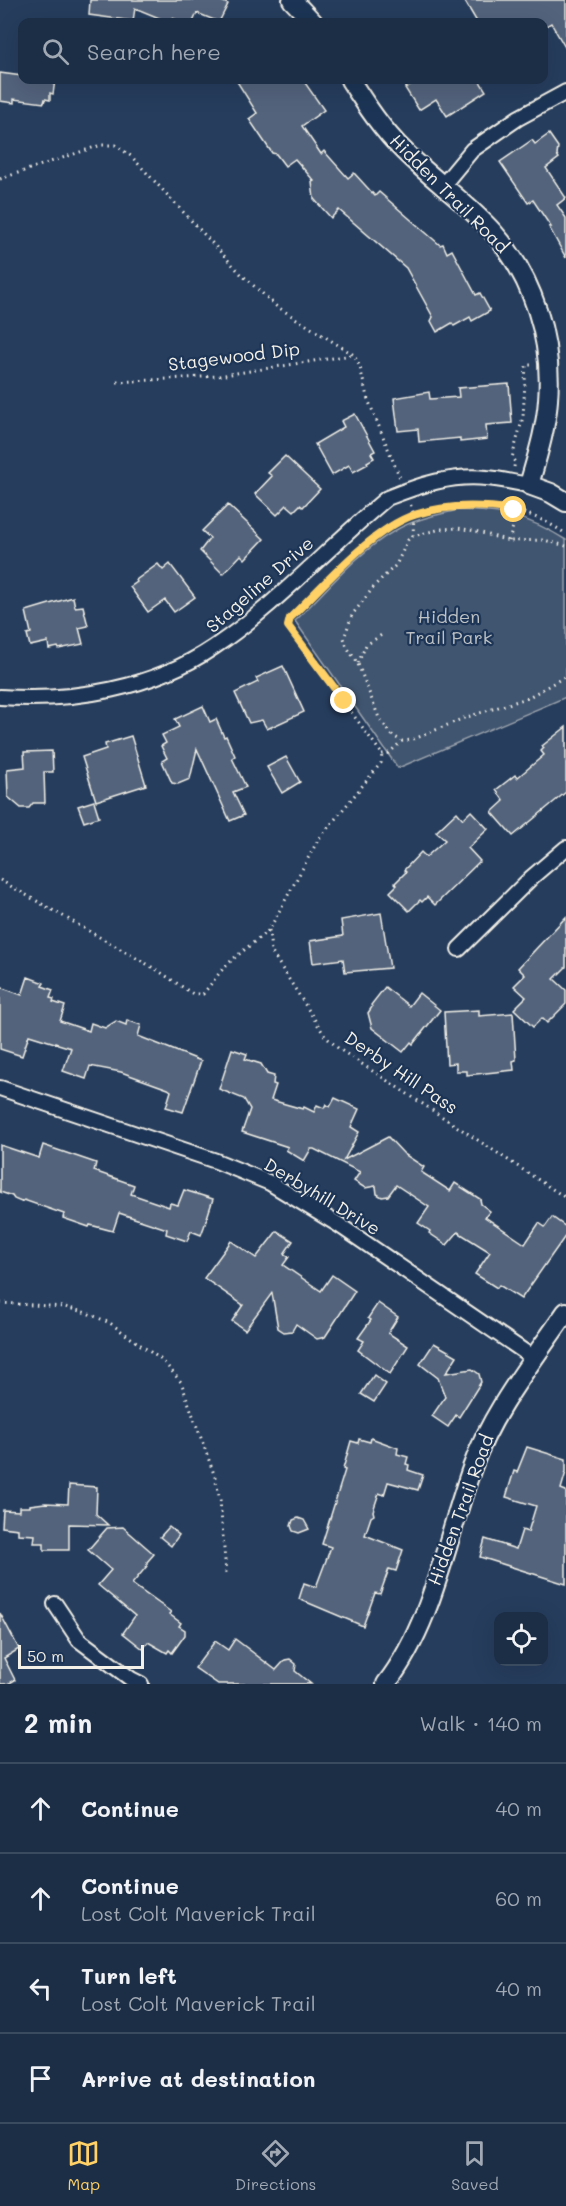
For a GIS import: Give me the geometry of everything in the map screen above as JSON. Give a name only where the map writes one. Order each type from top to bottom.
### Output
[{"type":"street","points":[[292,0],[309,18]]},
{"type":"street","name":"Hidden Trail Road","points":[[353,84],[388,134],[492,231],[522,273],[541,320],[549,374],[548,402],[529,485]]},
{"type":"street","points":[[443,185],[472,150],[518,118],[566,92]]},
{"type":"street","name":"Stageline Drive","points":[[0,697],[29,699],[71,697],[118,689],[182,664],[213,648],[254,617],[387,498],[438,480],[464,477],[487,478],[529,485]]},
{"type":"street","points":[[529,485],[551,493],[566,502]]},
{"type":"street","points":[[459,949],[532,877],[566,848]]},
{"type":"street","name":"Derbyhill Drive","points":[[0,1088],[216,1161],[270,1183],[339,1225],[535,1359]]},
{"type":"street","name":"Hidden Trail Road","points":[[386,1684],[409,1650],[424,1614],[472,1467],[486,1434],[504,1403],[566,1312]]},
{"type":"street","points":[[55,1604],[80,1640],[141,1684]]},
{"type":"path","points":[[0,179],[101,145],[115,145],[131,156],[242,275],[276,306],[354,355],[360,367],[367,397],[399,474]]},
{"type":"path","name":"Stagewood Dip","points":[[117,382],[218,376],[354,355]]},
{"type":"path","points":[[512,458],[523,417],[526,365],[529,365]]},
{"type":"path","points":[[0,880],[157,970],[193,994],[203,994],[233,958],[269,930],[318,840],[381,763],[382,754],[288,626],[290,618],[364,547],[398,522],[414,515],[459,506],[488,506],[514,510],[538,518],[566,534]]},
{"type":"path","points":[[412,509],[413,536]]},
{"type":"path","points":[[509,541],[516,516],[514,510]]},
{"type":"path","points":[[566,546],[544,540],[509,541],[457,528],[441,529],[413,536],[408,540],[396,566],[376,584],[352,615],[344,638],[346,647],[358,664],[379,718],[393,736],[402,741],[412,740],[464,718],[527,698],[566,676]]},
{"type":"path","points":[[358,664],[366,645],[383,634]]},
{"type":"path","points":[[382,754],[389,753],[402,741]]},
{"type":"path","name":"Derby Hill Pass","points":[[269,930],[271,951],[325,1036],[339,1049],[566,1198]]},
{"type":"path","points":[[0,1303],[65,1307],[87,1313],[110,1323],[163,1361],[180,1382],[215,1476],[220,1500],[226,1573]]},
{"type":"green space","name":"Hidden Trail Park","points":[[458,510],[514,516],[539,525],[566,540],[566,697],[398,768],[295,621],[355,560],[382,539],[411,523]]},
{"type":"building","points":[[90,0],[219,0],[228,4],[221,18],[209,18],[197,13],[195,18],[159,18],[135,8],[133,18],[89,15]]},
{"type":"building","points":[[464,0],[566,0],[566,49],[551,23],[548,25],[548,18],[475,18]]},
{"type":"building","points":[[0,73],[18,75],[18,84],[54,84],[53,94],[50,93],[50,100],[45,99],[44,103],[14,99],[14,103],[0,101]]},
{"type":"building","points":[[239,84],[306,84],[324,110],[302,126],[321,154],[324,151],[348,178],[354,173],[375,196],[379,192],[440,245],[443,244],[447,253],[452,250],[476,295],[480,293],[490,311],[472,321],[470,317],[454,326],[452,323],[437,332],[431,321],[433,317],[406,268],[339,210],[331,218],[314,199],[312,182],[314,181],[295,159],[285,166],[276,154],[272,153],[249,119],[257,113]]},
{"type":"building","points":[[412,84],[482,84],[486,91],[447,116],[436,99],[419,110],[405,88]]},
{"type":"building","points":[[549,134],[558,147],[559,158],[546,168],[566,198],[557,205],[566,218],[566,258],[549,227],[551,227],[533,200],[528,203],[500,162],[532,140],[535,144]]},
{"type":"building","points":[[509,384],[512,423],[486,425],[487,439],[460,442],[460,438],[419,442],[418,429],[398,431],[394,398],[429,392],[430,399],[459,397],[458,388]]},
{"type":"building","points":[[355,414],[375,451],[371,453],[374,458],[353,472],[349,465],[332,475],[315,444],[344,427],[341,421]]},
{"type":"building","points":[[285,456],[320,489],[303,507],[300,505],[294,511],[287,505],[277,515],[255,494],[272,476],[268,473]]},
{"type":"building","points":[[228,505],[264,539],[245,559],[241,555],[223,574],[200,551],[210,538],[202,531]]},
{"type":"building","points":[[158,564],[163,570],[170,564],[195,597],[174,612],[165,600],[148,612],[130,587]]},
{"type":"building","points":[[73,597],[75,607],[83,606],[88,626],[79,628],[83,644],[59,649],[58,647],[49,649],[48,642],[30,646],[27,634],[31,633],[26,611]]},
{"type":"building","points":[[283,666],[304,712],[267,729],[262,720],[249,723],[235,693],[258,682],[256,678]]},
{"type":"building","points":[[203,706],[210,722],[216,719],[224,737],[226,736],[235,756],[232,758],[246,787],[233,792],[244,815],[230,821],[197,749],[190,779],[178,784],[172,783],[162,761],[167,758],[161,746],[166,743],[162,735],[179,727],[175,719]]},
{"type":"building","points":[[566,727],[566,792],[513,836],[492,812],[504,801],[496,790],[515,775],[517,778],[544,755],[541,751],[544,748],[542,746]]},
{"type":"building","points":[[131,736],[146,785],[96,801],[82,757],[106,749],[105,744]]},
{"type":"building","points":[[52,751],[53,772],[44,772],[45,803],[33,803],[29,808],[21,808],[8,797],[7,769],[25,767],[24,752]]},
{"type":"building","points":[[286,757],[300,782],[282,793],[267,767]]},
{"type":"building","points":[[94,801],[99,817],[84,822],[78,806]]},
{"type":"building","points":[[471,811],[488,829],[468,848],[480,861],[435,905],[427,897],[422,902],[420,900],[409,911],[390,892],[397,885],[395,883],[421,852],[426,857],[445,840],[436,832],[457,812],[463,819]]},
{"type":"building","points":[[381,913],[390,968],[345,972],[343,959],[313,963],[310,941],[343,936],[341,920]]},
{"type":"building","points":[[566,917],[566,967],[554,979],[566,990],[566,1004],[547,1023],[542,1018],[533,1027],[514,1009],[526,997],[514,986],[525,975],[518,968]]},
{"type":"building","points":[[28,977],[44,983],[42,986],[53,990],[50,998],[54,999],[53,1002],[65,1006],[60,1021],[89,1031],[91,1023],[105,1028],[116,1021],[126,1025],[127,1020],[141,1025],[138,1036],[201,1061],[183,1112],[166,1107],[171,1091],[168,1089],[121,1072],[90,1066],[86,1079],[63,1071],[71,1048],[29,1035],[22,1056],[0,1049],[0,987],[22,995]]},
{"type":"building","points":[[385,987],[409,1006],[419,993],[440,1010],[413,1044],[411,1042],[403,1052],[372,1028],[368,1013],[371,1005]]},
{"type":"building","points":[[479,1010],[479,1016],[513,1013],[516,1060],[513,1061],[514,1070],[467,1075],[467,1071],[456,1071],[456,1063],[447,1064],[444,1012]]},
{"type":"building","points":[[232,1049],[247,1054],[245,1059],[261,1064],[267,1074],[274,1076],[273,1084],[276,1085],[271,1100],[303,1109],[304,1107],[314,1112],[317,1105],[324,1108],[326,1104],[330,1107],[335,1098],[359,1109],[351,1127],[359,1132],[344,1160],[388,1137],[404,1154],[424,1167],[421,1172],[450,1191],[455,1183],[480,1199],[481,1204],[490,1211],[485,1217],[525,1244],[539,1223],[545,1227],[552,1217],[566,1227],[566,1235],[521,1299],[499,1285],[497,1288],[475,1274],[490,1252],[458,1232],[447,1245],[429,1233],[430,1231],[418,1223],[429,1207],[396,1185],[388,1196],[382,1197],[377,1194],[376,1186],[365,1188],[354,1181],[360,1172],[314,1149],[311,1149],[304,1161],[286,1150],[288,1147],[242,1132],[250,1109],[244,1099],[219,1089]]},
{"type":"building","points":[[0,1145],[39,1158],[43,1145],[96,1163],[94,1171],[134,1185],[131,1194],[169,1207],[170,1203],[178,1205],[184,1190],[213,1199],[201,1235],[191,1231],[187,1241],[166,1234],[167,1229],[119,1213],[113,1231],[90,1225],[89,1227],[63,1218],[64,1214],[24,1200],[21,1202],[14,1199],[0,1192]]},
{"type":"building","points":[[277,1231],[293,1241],[284,1254],[289,1257],[283,1265],[321,1291],[332,1275],[355,1291],[325,1337],[317,1339],[296,1324],[292,1331],[284,1332],[278,1328],[272,1293],[245,1330],[232,1321],[243,1305],[204,1278],[231,1241],[256,1258]]},
{"type":"building","points":[[378,1303],[398,1317],[388,1333],[408,1346],[390,1374],[358,1350],[364,1341],[358,1338],[371,1320],[368,1318]]},
{"type":"building","points":[[434,1343],[457,1356],[446,1373],[472,1369],[479,1374],[481,1382],[459,1417],[456,1415],[448,1427],[432,1416],[445,1397],[438,1378],[420,1364]]},
{"type":"building","points":[[374,1375],[386,1384],[374,1402],[361,1394]]},
{"type":"building","points":[[371,1438],[398,1448],[397,1454],[408,1457],[406,1464],[409,1465],[408,1470],[423,1475],[418,1490],[388,1482],[384,1495],[379,1493],[373,1511],[374,1515],[371,1517],[365,1535],[403,1550],[396,1571],[389,1569],[380,1594],[375,1593],[363,1626],[299,1599],[304,1583],[316,1587],[331,1547],[322,1544],[345,1470],[343,1469],[351,1441],[358,1443],[359,1439],[370,1442]]},
{"type":"building","points":[[527,1447],[566,1459],[566,1472],[561,1489],[566,1491],[566,1584],[480,1557],[485,1539],[516,1549],[522,1530],[528,1532],[536,1506],[506,1497],[514,1471],[517,1472]]},
{"type":"building","points":[[69,1485],[97,1487],[96,1514],[108,1525],[69,1524],[69,1550],[44,1550],[44,1543],[34,1543],[35,1535],[18,1534],[18,1529],[2,1527],[3,1510],[19,1511],[19,1507],[45,1503],[68,1504]]},
{"type":"building","points":[[298,1518],[304,1520],[309,1529],[299,1533],[293,1531],[291,1526],[293,1520]]},
{"type":"building","points":[[123,1527],[154,1554],[132,1584],[171,1612],[169,1614],[181,1623],[179,1626],[185,1630],[185,1635],[172,1653],[169,1650],[167,1653],[148,1642],[143,1649],[123,1633],[135,1616],[98,1585],[111,1570],[88,1550],[107,1528]]},
{"type":"building","points":[[169,1527],[179,1535],[171,1546],[160,1537]]},
{"type":"building","points":[[0,1613],[19,1649],[4,1658],[15,1680],[8,1684],[0,1684]]},
{"type":"building","points":[[235,1639],[276,1670],[285,1660],[290,1659],[296,1664],[295,1671],[311,1684],[218,1684],[195,1668],[215,1641],[228,1650]]},
{"type":"route","points":[[344,701],[288,626],[290,618],[364,547],[398,522],[414,515],[459,506],[488,506],[514,510]]}]
